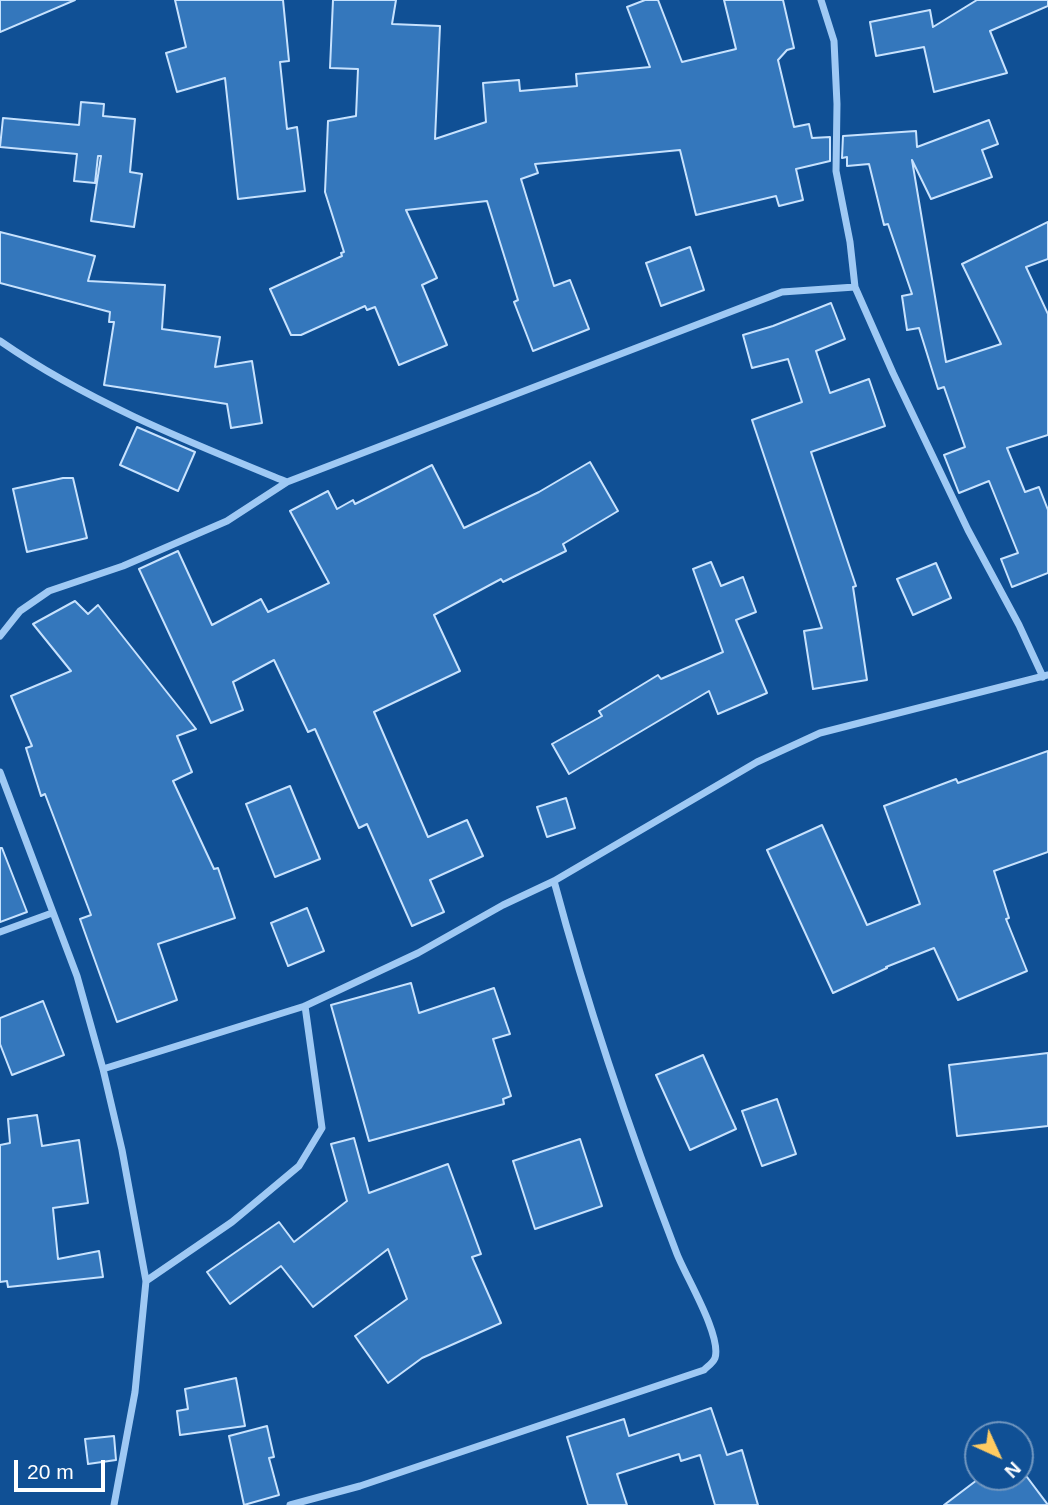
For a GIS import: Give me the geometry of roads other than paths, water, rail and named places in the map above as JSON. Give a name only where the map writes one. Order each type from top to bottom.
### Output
[{"type":"street","points":[[103,1069],[305,1006],[418,953],[503,905],[554,881],[757,762],[820,733],[1046,676],[962,518],[855,287],[850,242],[836,171],[834,41],[821,0]]},
{"type":"street","points":[[0,636],[20,611],[49,591],[123,566],[227,521],[287,482],[782,292],[855,287]]},
{"type":"street","points":[[0,341],[66,384],[287,482]]},
{"type":"street","points":[[0,772],[77,976],[122,1150],[146,1281],[135,1392],[114,1505]]},
{"type":"street","points":[[290,1505],[360,1486],[704,1370],[714,1360],[716,1349],[710,1324],[684,1271],[639,1155],[571,946],[554,881]]},
{"type":"street","points":[[0,932],[52,913]]},
{"type":"street","points":[[146,1281],[232,1222],[299,1166],[322,1128],[305,1006]]}]
